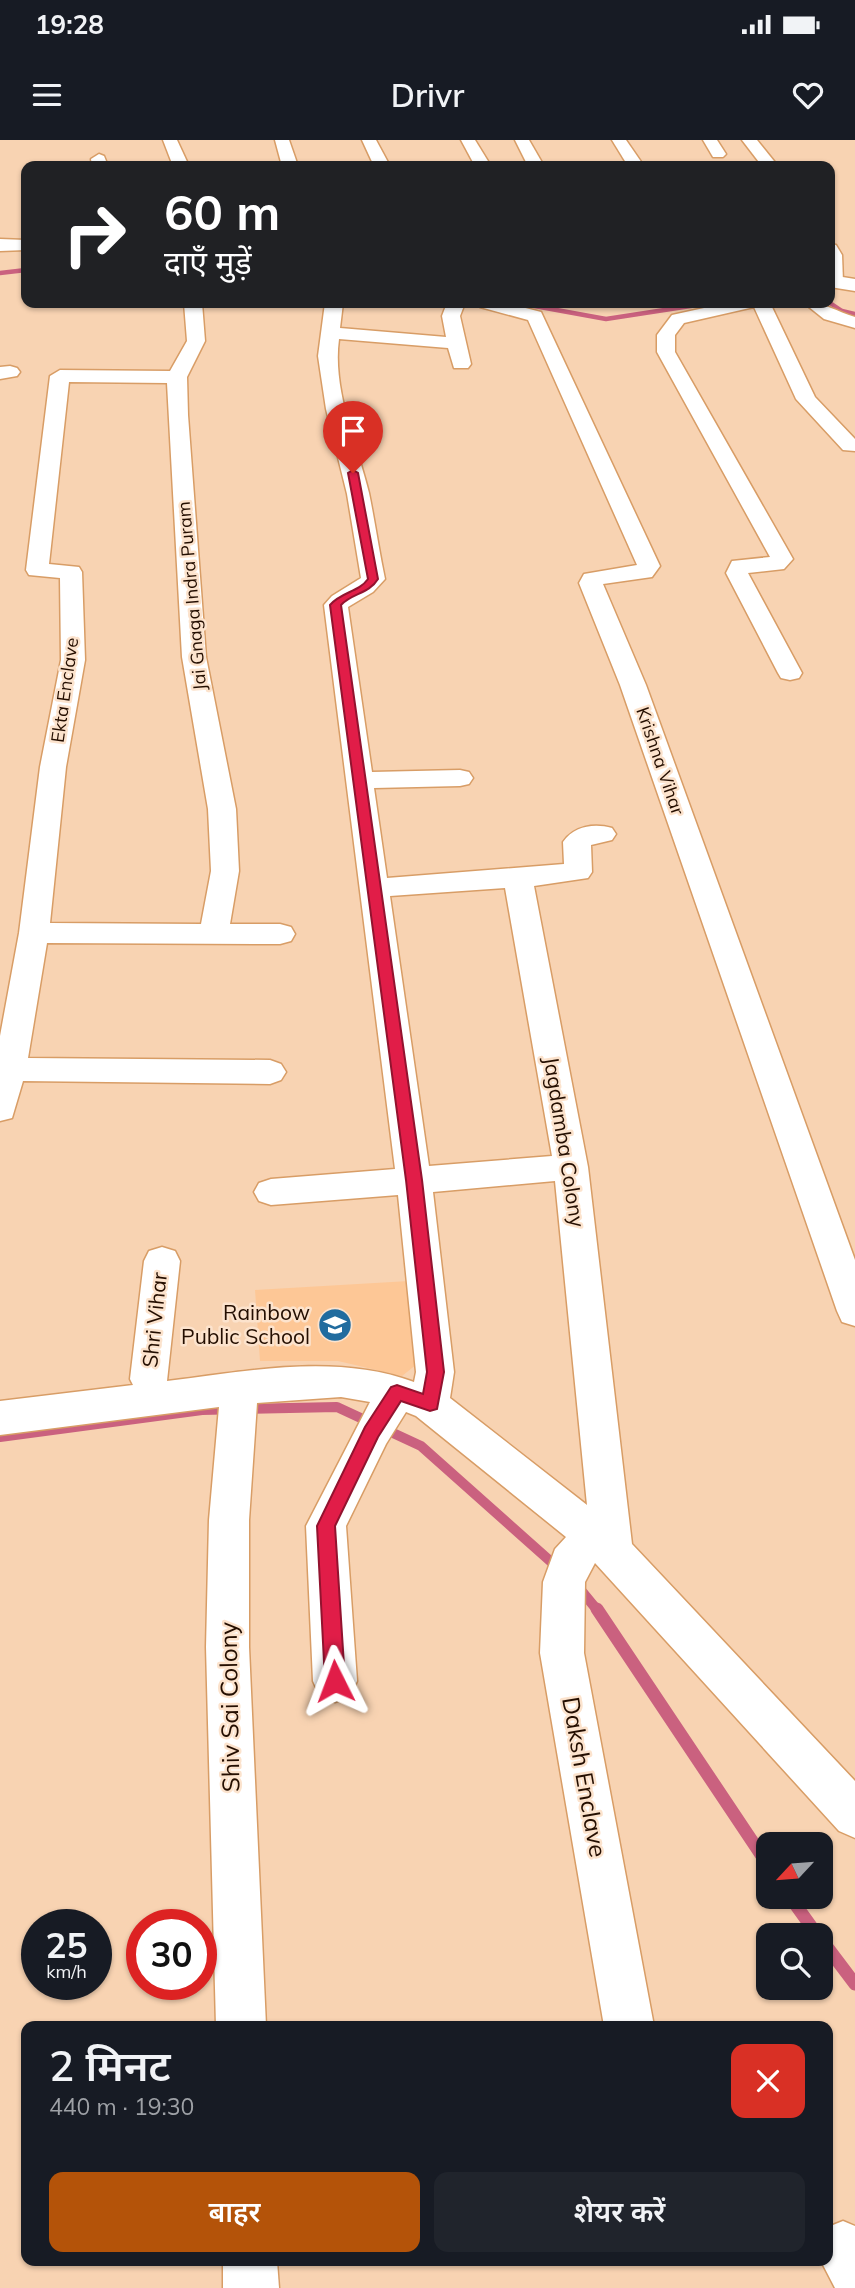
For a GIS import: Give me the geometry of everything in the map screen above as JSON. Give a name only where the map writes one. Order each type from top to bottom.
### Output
[{"type":"street","points":[[170,140],[179,161]]},
{"type":"street","points":[[282,140],[288,161]]},
{"type":"street","points":[[369,140],[380,161]]},
{"type":"street","points":[[468,140],[480,161]]},
{"type":"street","points":[[522,140],[533,161]]},
{"type":"street","points":[[619,140],[633,161]]},
{"type":"street","points":[[749,140],[766,161]]},
{"type":"street","points":[[0,245],[21,245]]},
{"type":"street","points":[[835,282],[855,285]]},
{"type":"street","name":"Jai Gnaga Indra Puram","points":[[193,308],[195,341],[177,377],[181,476],[190,555],[194,657],[222,809],[225,871],[214,933]]},
{"type":"street","points":[[333,308],[327,356],[336,409],[358,494],[373,579],[368,587],[342,598],[336,605],[414,1180],[435,1372],[395,1411],[326,1526],[335,1681]]},
{"type":"street","points":[[454,308],[451,316],[461,364]]},
{"type":"street","name":"Krishna Vihar","points":[[505,308],[536,316],[542,325],[559,371],[649,566],[644,572],[592,579],[591,583],[633,685],[855,1311]]},
{"type":"street","points":[[728,308],[678,319],[666,335],[666,352],[782,559],[776,564],[740,566],[737,573],[790,673]]},
{"type":"street","points":[[763,308],[806,399],[850,446]]},
{"type":"street","points":[[821,308],[839,320],[855,323]]},
{"type":"street","points":[[329,333],[457,343]]},
{"type":"street","name":"Ekta Enclave","points":[[0,1109],[10,1069],[34,933],[53,767],[73,660],[71,572],[37,570],[60,376],[177,377]]},
{"type":"street","points":[[359,780],[460,778]]},
{"type":"street","points":[[373,888],[578,872],[577,842],[584,836],[602,834]]},
{"type":"street","name":"Jagdamba Colony","points":[[518,878],[571,1167],[585,1558]]},
{"type":"street","points":[[34,933],[280,933]]},
{"type":"street","points":[[10,1069],[270,1072]]},
{"type":"street","points":[[271,1192],[571,1167]]},
{"type":"street","name":"Shri Vihar","points":[[149,1379],[162,1261]]},
{"type":"street","points":[[0,1396],[230,1373],[247,1397]]},
{"type":"street","points":[[0,1418],[247,1397],[341,1381],[395,1411],[585,1558],[855,1815]]},
{"type":"street","name":"Shiv Sai Colony","points":[[241,2021],[230,1763],[229,1520],[247,1397]]},
{"type":"street","name":"Daksh Enclave","points":[[585,1558],[562,1653],[628,2021]]},
{"type":"street","points":[[250,2266],[251,2288]]},
{"type":"shaded area","name":"Rainbow Public School","points":[[409,1281],[417,1364],[402,1376],[338,1361],[260,1361],[255,1290]]},
{"type":"waterway","points":[[0,273],[21,271]]},
{"type":"waterway","points":[[835,306],[855,314]]},
{"type":"waterway","points":[[546,308],[606,319],[678,308]]},
{"type":"waterway","points":[[0,1437],[202,1410],[337,1407],[421,1446],[558,1568]]},
{"type":"waterway","points":[[575,1583],[598,1611]]},
{"type":"waterway","points":[[597,1609],[756,1847]]},
{"type":"waterway","points":[[799,1909],[809,1923]]},
{"type":"waterway","points":[[833,1955],[855,1984]]},
{"type":"place","name":"Rainbow Public School","points":[[335,1325]]},
{"type":"route","points":[[335,1681],[326,1526],[372,1432],[397,1392],[430,1404],[435,1372],[414,1180],[336,605],[342,598],[368,587],[373,579],[353,473]]}]
